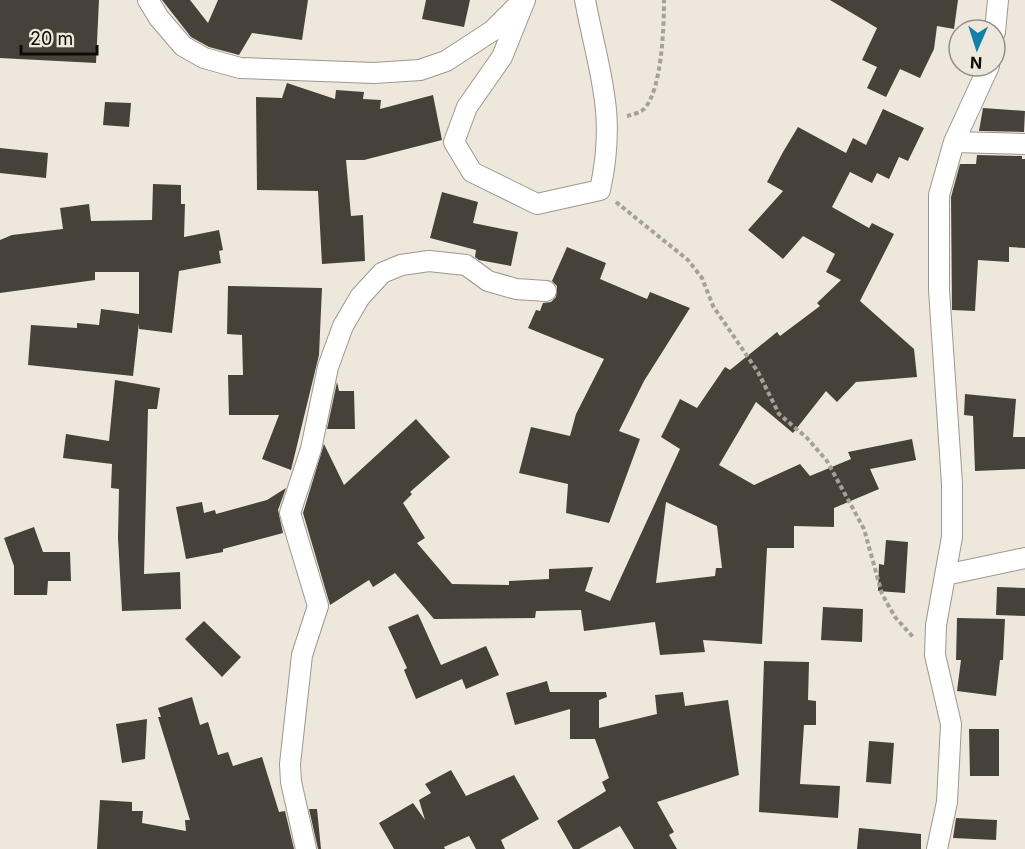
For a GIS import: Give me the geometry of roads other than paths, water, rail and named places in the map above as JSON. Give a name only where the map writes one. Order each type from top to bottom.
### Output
[{"type":"street","points":[[148,0],[159,18],[183,46],[204,58],[240,68],[374,73],[420,70],[446,61],[492,31],[524,0]]},
{"type":"street","points":[[524,0],[502,57],[467,107],[454,142],[472,172],[537,204],[600,190],[605,166],[608,116],[605,85],[585,0]]},
{"type":"street","points":[[996,18],[998,0]]},
{"type":"street","points":[[938,849],[947,802],[951,724],[935,655],[936,625],[952,537],[952,484],[939,290],[937,229],[939,195],[954,142],[983,78]]},
{"type":"street","points":[[954,142],[1025,144]]},
{"type":"street","points":[[306,849],[291,782],[290,764],[302,655],[318,606],[290,513],[311,449],[328,367],[343,326],[360,297],[382,273],[401,265],[429,261],[466,265],[488,281],[516,289],[546,291]]},
{"type":"street","points":[[945,575],[1025,558]]}]
